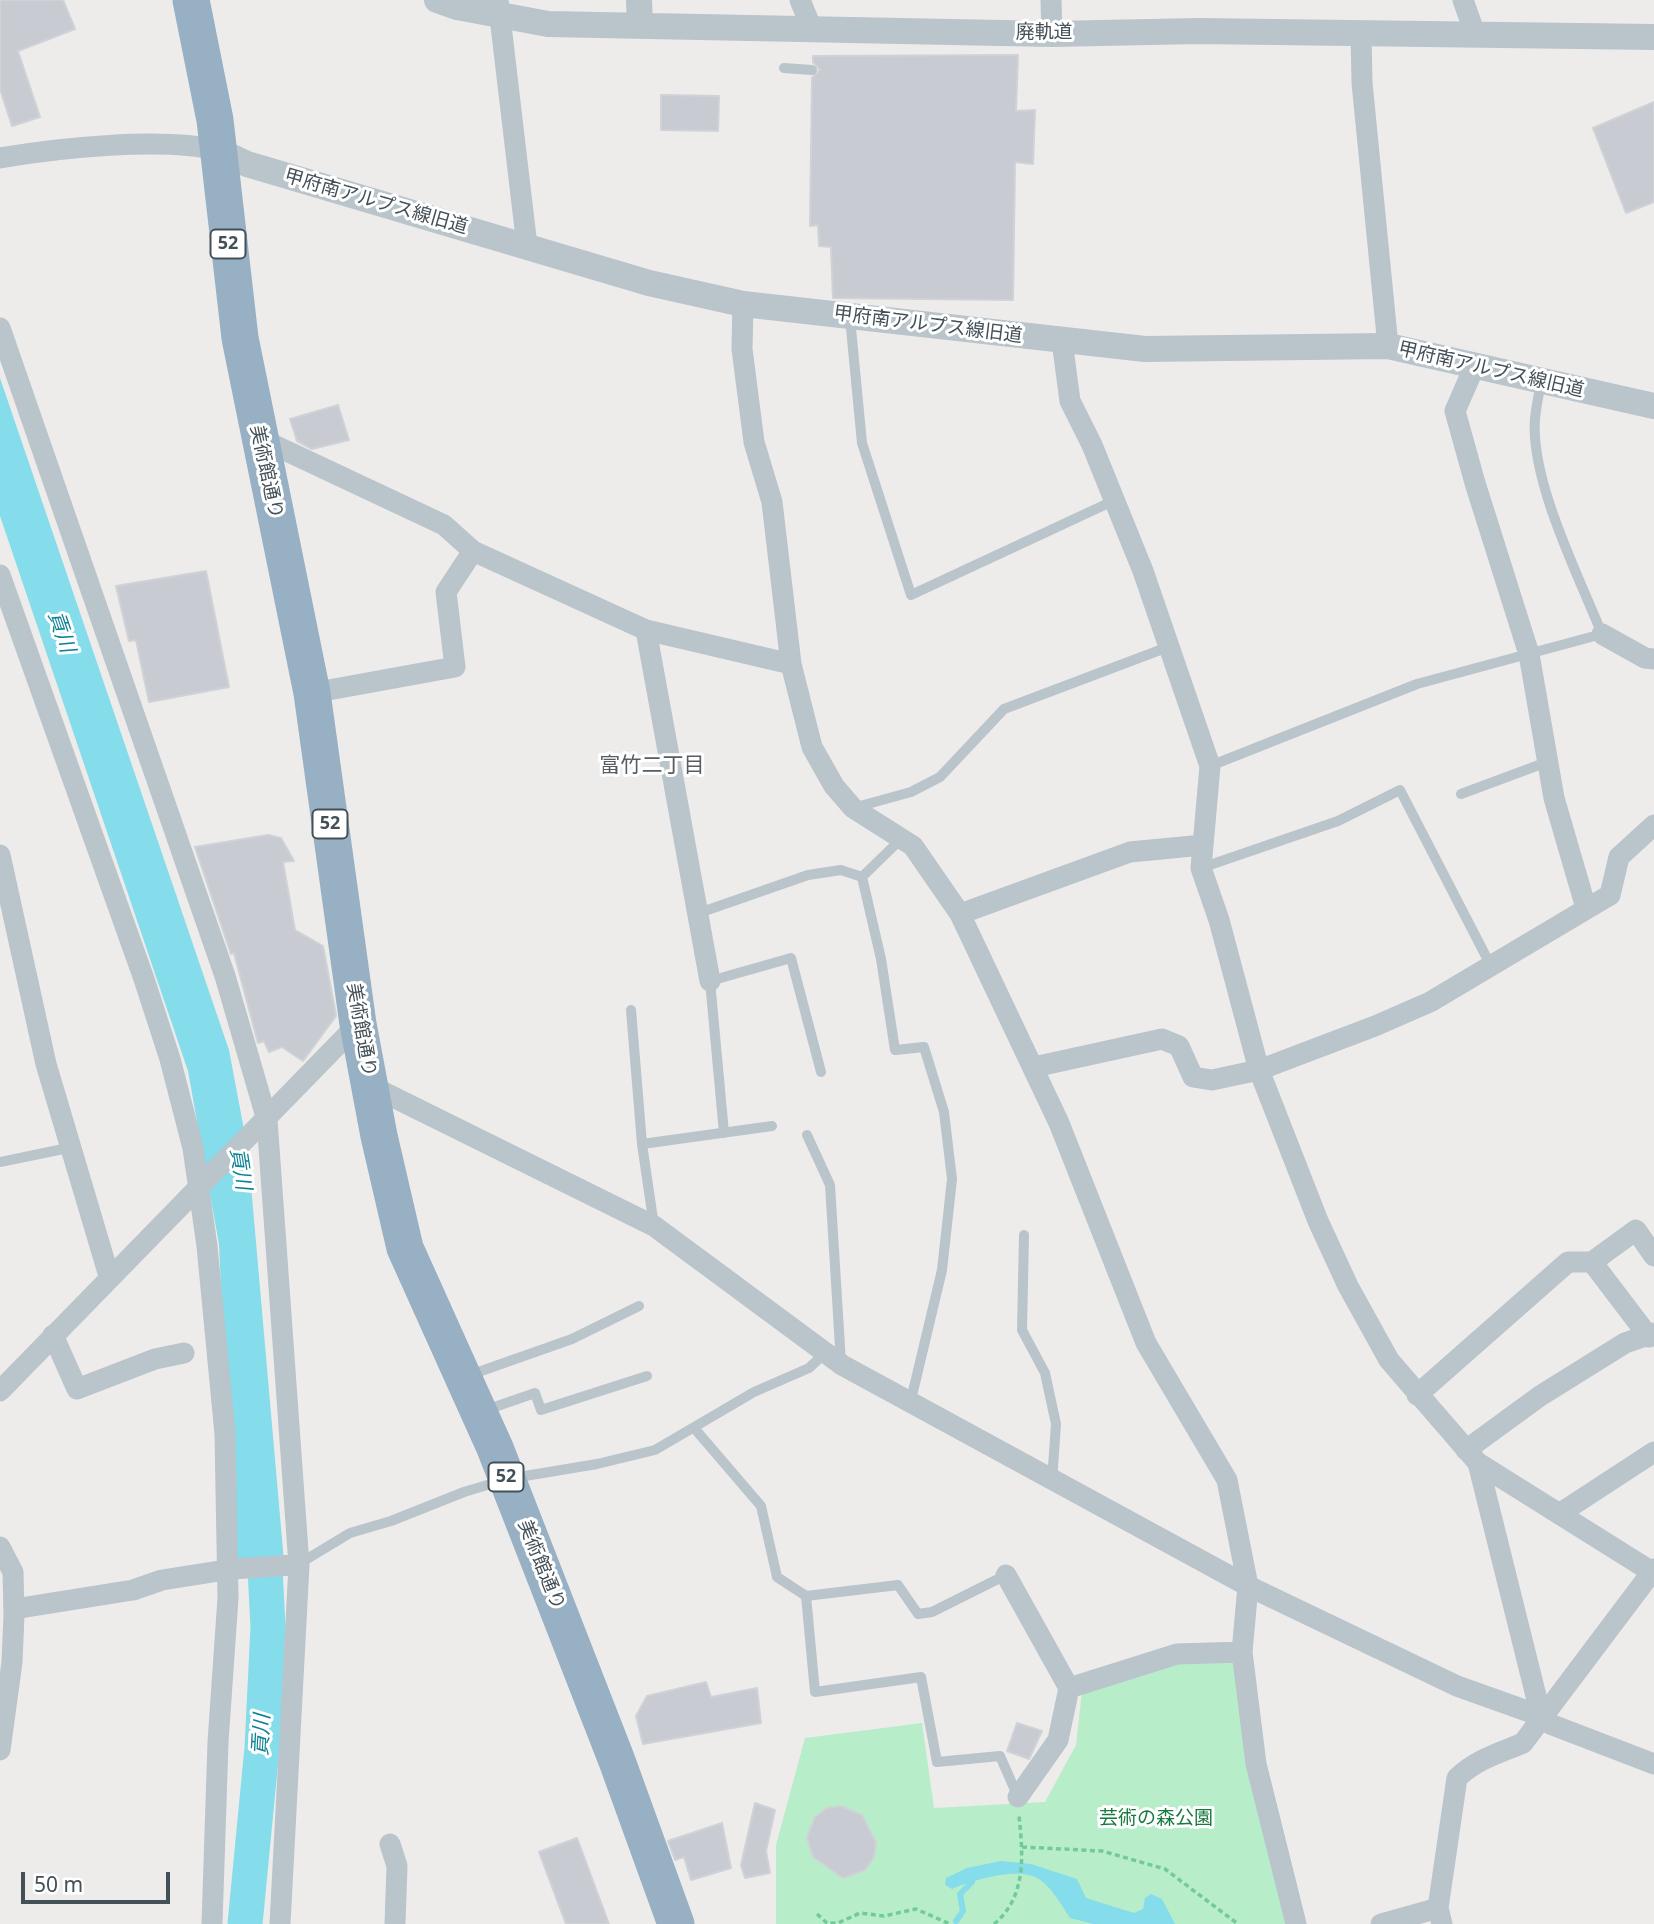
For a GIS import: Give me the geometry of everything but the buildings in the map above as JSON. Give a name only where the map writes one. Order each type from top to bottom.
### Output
[{"type":"highway","name":"美術館通り","points":[[191,0],[209,93],[235,302],[259,438],[312,693],[358,1024],[383,1157],[405,1248],[465,1377],[507,1479],[617,1761],[676,1924]]},
{"type":"street","name":"廃軌道","points":[[437,0],[500,8],[548,24],[640,13],[811,27],[1052,34],[1198,31],[1654,37]]},
{"type":"street","points":[[800,0],[811,27]]},
{"type":"street","points":[[1051,0],[1052,34]]},
{"type":"street","points":[[1463,0],[1475,34]]},
{"type":"street","points":[[500,8],[527,246]]},
{"type":"street","points":[[1361,33],[1362,83],[1388,346]]},
{"type":"street","points":[[0,158],[63,150],[187,143],[217,150]]},
{"type":"street","name":"甲府南アルプス線旧道","points":[[217,150],[247,164],[649,283],[743,304],[1145,349],[1388,346],[1654,407]]},
{"type":"street","points":[[743,304],[742,349],[754,442],[772,502],[791,664],[812,747],[834,786],[853,808],[913,846],[960,914],[1034,1067],[1146,1343],[1227,1480],[1248,1587],[1242,1652],[1256,1764],[1296,1924]]},
{"type":"street","points":[[0,328],[225,976],[267,1120],[296,1565],[280,1924]]},
{"type":"street","points":[[1062,341],[1070,401],[1092,445],[1143,571],[1210,766],[1201,868],[1219,920],[1259,1070],[1318,1221],[1348,1286],[1390,1360],[1472,1457],[1653,1571],[1522,1743],[1472,1763],[1457,1778],[1440,1916],[1381,1924]]},
{"type":"street","points":[[1475,365],[1455,411],[1529,654],[1554,798],[1587,908]]},
{"type":"street","points":[[259,438],[444,525],[473,551],[646,630],[791,664]]},
{"type":"street","points":[[312,693],[455,667],[446,592],[473,551]]},
{"type":"street","points":[[0,575],[167,1048],[200,1185],[225,1434],[230,1570],[212,1924]]},
{"type":"street","points":[[646,630],[710,981]]},
{"type":"street","points":[[1602,634],[1649,659],[1654,679]]},
{"type":"street","points":[[1034,1067],[1162,1039],[1179,1046],[1193,1077],[1212,1080],[1259,1070],[1408,1012],[1610,895],[1619,857],[1654,825]]},
{"type":"street","points":[[960,914],[1130,852],[1203,845]]},
{"type":"street","points":[[0,855],[46,1064],[68,1148],[109,1276]]},
{"type":"street","points":[[0,1391],[109,1276],[267,1120],[358,1024]]},
{"type":"street","points":[[371,1086],[654,1226],[833,1359],[910,1404],[1248,1587],[1457,1686],[1541,1716],[1550,1724],[1654,1764]]},
{"type":"street","points":[[1418,1395],[1568,1262],[1592,1262],[1636,1230],[1654,1256]]},
{"type":"street","points":[[1472,1457],[1540,1396],[1625,1343],[1651,1335],[1592,1262]]},
{"type":"street","points":[[53,1335],[77,1389],[155,1359],[184,1353]]},
{"type":"street","points":[[1559,1514],[1654,1452]]},
{"type":"street","points":[[1472,1457],[1541,1716]]},
{"type":"street","points":[[0,1547],[13,1572],[14,1609],[12,1662],[0,1750]]},
{"type":"street","points":[[14,1609],[134,1590],[162,1580],[230,1570],[296,1565]]},
{"type":"street","points":[[1006,1576],[1069,1688],[1058,1740],[1018,1797]]},
{"type":"street","points":[[1069,1688],[1177,1654],[1242,1652]]},
{"type":"street","points":[[390,1844],[397,1866],[395,1924]]},
{"type":"lane","points":[[784,68],[813,70]]},
{"type":"lane","points":[[849,316],[862,443],[911,595],[1113,501]]},
{"type":"lane","points":[[1210,766],[1417,684],[1602,634],[1552,508],[1537,450],[1535,421],[1541,382]]},
{"type":"lane","points":[[853,808],[911,792],[940,777],[1004,709],[1168,647]]},
{"type":"lane","points":[[1461,793],[1547,762]]},
{"type":"lane","points":[[1201,868],[1338,821],[1400,789],[1491,966]]},
{"type":"lane","points":[[862,877],[901,839]]},
{"type":"lane","points":[[699,913],[808,874],[841,870],[862,877]]},
{"type":"lane","points":[[862,877],[881,959],[895,1050],[924,1047],[944,1112],[952,1179],[942,1270],[910,1404]]},
{"type":"lane","points":[[724,1133],[710,981],[791,958],[821,1072]]},
{"type":"lane","points":[[631,1010],[642,1144],[654,1226]]},
{"type":"lane","points":[[642,1144],[772,1126]]},
{"type":"lane","points":[[296,1565],[350,1533],[507,1479],[597,1464],[655,1450],[695,1429],[754,1392],[833,1359],[830,1185],[807,1135]]},
{"type":"lane","points":[[0,1162],[68,1148]]},
{"type":"lane","points":[[1024,1236],[1022,1330],[1045,1373],[1056,1424],[1052,1481]]},
{"type":"lane","points":[[465,1377],[572,1339],[639,1307]]},
{"type":"lane","points":[[480,1412],[536,1393],[541,1410],[647,1376]]},
{"type":"lane","points":[[695,1429],[761,1506],[777,1577],[806,1596],[898,1586],[918,1614],[932,1612],[1006,1576]]},
{"type":"lane","points":[[806,1596],[815,1692],[922,1677],[937,1762],[1000,1756],[1018,1797]]},
{"type":"path","points":[[994,1924],[1005,1912],[1020,1884],[1023,1852],[1018,1797]]},
{"type":"path","points":[[1022,1846],[1102,1851],[1166,1868],[1238,1924]]},
{"type":"path","points":[[817,1914],[827,1923],[838,1923],[860,1913],[884,1916],[916,1909],[950,1924]]},
{"type":"green space","name":"芸術の森公園","points":[[1178,1661],[1239,1661],[1291,1924],[776,1924],[776,1845],[805,1738],[922,1723],[934,1808],[1045,1802],[1076,1745],[1082,1691]]},
{"type":"water","points":[[0,378],[229,1050],[248,1151],[284,1562],[234,1565],[219,1244],[188,1071],[0,516]]},
{"type":"water","points":[[1001,1861],[1031,1864],[1077,1879],[1086,1898],[1134,1913],[1143,1909],[1145,1898],[1151,1894],[1162,1899],[1175,1924],[1093,1924],[1070,1918],[1048,1887],[1030,1875],[996,1876],[952,1889],[945,1885],[946,1878],[967,1868]]},
{"type":"waterway","name":"貢川","points":[[245,1924],[262,1748],[268,1627],[263,1530]]},
{"type":"waterway","points":[[956,1921],[963,1911],[960,1894],[972,1882]]},
{"type":"district","name":"富竹二丁目","points":[[652,766]]}]
